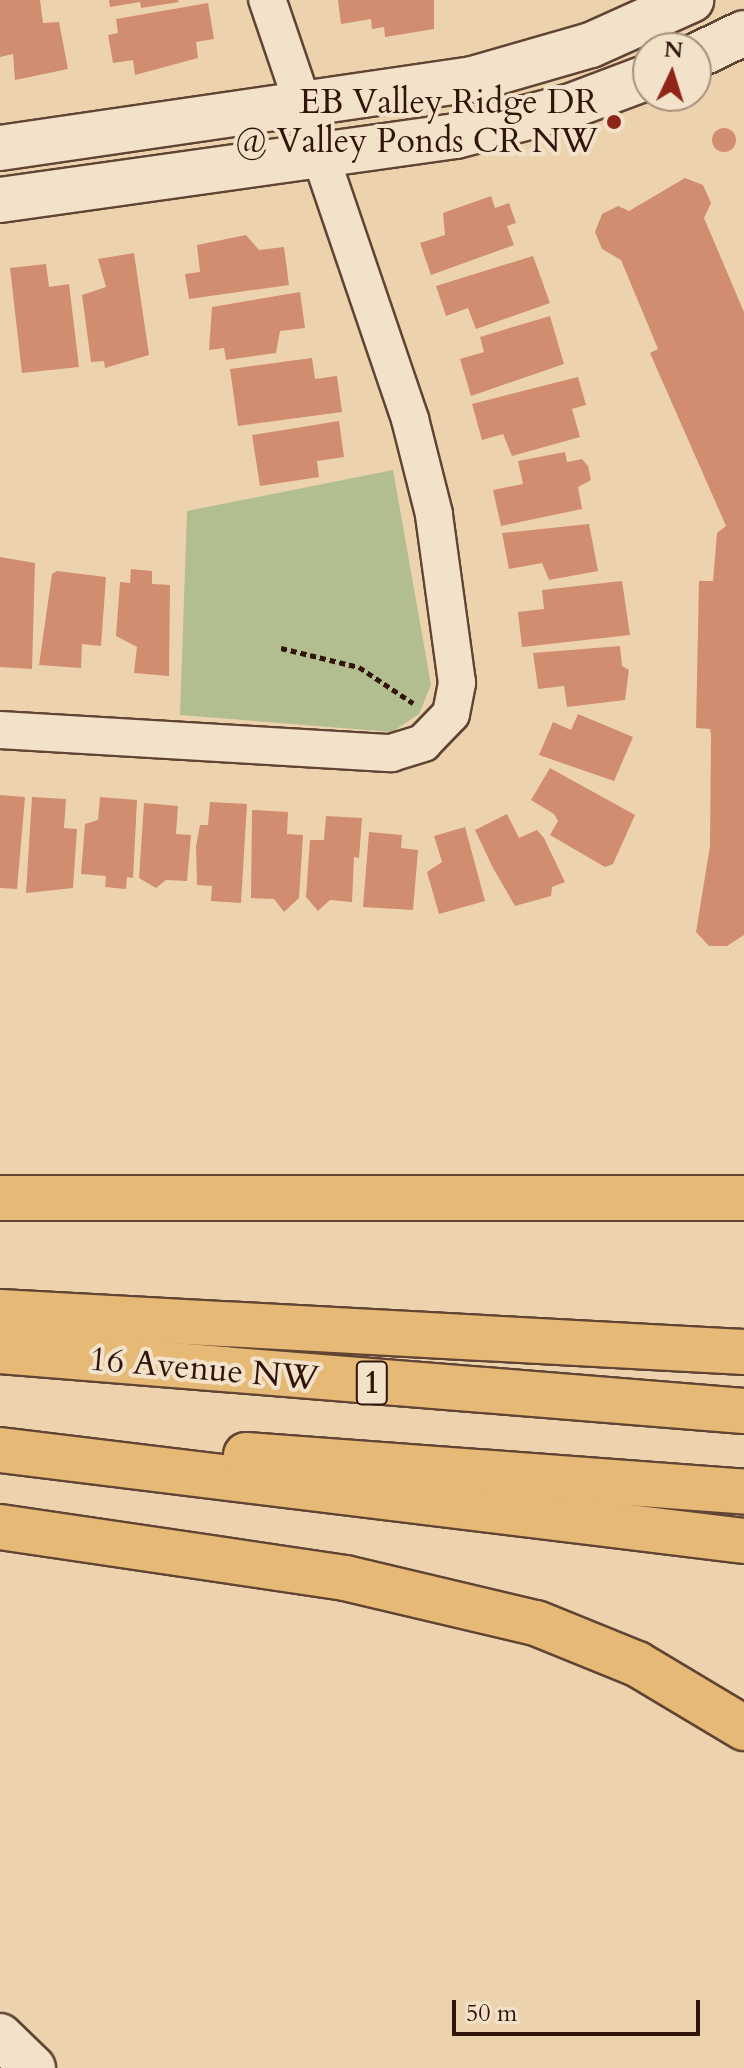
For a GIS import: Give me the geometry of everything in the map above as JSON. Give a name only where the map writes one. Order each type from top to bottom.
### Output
[{"type":"highway","points":[[0,1198],[744,1198]]},
{"type":"highway","points":[[0,1312],[744,1352]]},
{"type":"highway","name":"16 Avenue NW","points":[[0,1351],[744,1411]]},
{"type":"highway","points":[[0,1436],[744,1492]]},
{"type":"highway","points":[[0,1450],[744,1541]]},
{"type":"highway","points":[[0,1527],[345,1578],[536,1623],[637,1664],[744,1728]]},
{"type":"street","points":[[0,730],[391,753],[433,736],[451,714],[457,683],[434,514],[400,388],[267,0]]},
{"type":"street","points":[[0,148],[305,107],[518,68],[691,0]]},
{"type":"street","points":[[712,48],[744,33]]},
{"type":"street","points":[[0,200],[322,160],[531,118],[632,83]]},
{"type":"street","points":[[0,2036],[33,2068]]},
{"type":"path","points":[[281,648],[359,667],[394,686],[418,709]]},
{"type":"green space","points":[[393,470],[431,685],[419,714],[392,732],[180,715],[187,511]]},
{"type":"building","points":[[0,0],[40,0],[43,23],[59,22],[68,69],[15,80],[13,54],[0,57]]},
{"type":"building","points":[[109,0],[179,2],[141,8],[140,2],[110,7]]},
{"type":"building","points":[[338,0],[434,0],[434,29],[385,37],[384,27],[372,29],[371,19],[341,24]]},
{"type":"building","points":[[208,3],[214,39],[196,42],[198,58],[135,75],[133,60],[113,63],[108,35],[118,33],[116,19]]},
{"type":"building","points":[[724,128],[733,131],[736,140],[733,149],[724,152],[715,149],[712,140],[715,131]]},
{"type":"building","points":[[685,178],[703,185],[711,203],[704,218],[744,312],[744,935],[727,946],[709,946],[696,932],[710,846],[711,735],[710,729],[696,728],[699,581],[713,581],[717,533],[726,526],[650,353],[658,349],[621,260],[602,249],[595,232],[602,214],[618,206],[629,211]]},
{"type":"building","points":[[491,196],[495,208],[509,203],[516,223],[507,226],[514,245],[431,275],[420,243],[445,235],[443,213]]},
{"type":"building","points":[[246,235],[259,250],[284,247],[289,285],[189,299],[185,274],[200,272],[197,245]]},
{"type":"building","points":[[134,253],[149,355],[105,368],[104,361],[91,362],[82,295],[106,287],[98,259]]},
{"type":"building","points":[[533,256],[550,303],[476,329],[468,308],[446,316],[436,286]]},
{"type":"building","points":[[46,264],[49,287],[69,284],[79,367],[22,373],[10,268]]},
{"type":"building","points":[[300,292],[305,328],[280,331],[276,353],[226,360],[224,348],[209,350],[212,307]]},
{"type":"building","points":[[550,316],[564,364],[471,396],[460,359],[484,352],[480,337]]},
{"type":"building","points":[[312,358],[315,379],[337,376],[342,412],[238,426],[230,369]]},
{"type":"building","points":[[578,377],[586,405],[572,409],[580,437],[512,456],[503,434],[482,440],[472,404]]},
{"type":"building","points":[[339,421],[344,457],[317,461],[319,477],[260,486],[252,435]]},
{"type":"building","points":[[565,452],[567,462],[582,459],[588,466],[591,480],[578,487],[582,509],[501,526],[493,490],[523,484],[518,461]]},
{"type":"building","points":[[589,524],[598,571],[549,580],[542,563],[509,569],[502,533]]},
{"type":"building","points":[[0,557],[35,563],[32,669],[0,667]]},
{"type":"building","points":[[131,569],[152,571],[152,584],[170,585],[169,676],[134,673],[137,647],[116,636],[120,582],[130,583]]},
{"type":"building","points":[[57,571],[106,577],[101,646],[82,644],[81,668],[39,665],[52,574]]},
{"type":"building","points":[[622,581],[630,635],[522,647],[518,612],[544,609],[542,590]]},
{"type":"building","points":[[620,646],[622,666],[629,670],[625,700],[567,707],[564,686],[538,689],[533,653]]},
{"type":"building","points":[[578,714],[633,737],[614,781],[539,755],[553,722],[571,730]]},
{"type":"building","points":[[550,768],[635,815],[613,864],[605,867],[550,835],[558,821],[554,814],[531,800]]},
{"type":"building","points":[[0,795],[25,797],[17,889],[0,888]]},
{"type":"building","points":[[32,797],[66,799],[64,828],[77,829],[73,888],[26,893]]},
{"type":"building","points":[[100,797],[137,800],[133,878],[127,877],[126,889],[105,887],[106,876],[81,874],[85,824],[98,820]]},
{"type":"building","points":[[210,802],[247,804],[241,903],[211,901],[212,886],[197,885],[196,846],[200,825],[208,825]]},
{"type":"building","points":[[144,803],[178,806],[176,834],[191,835],[187,881],[166,880],[156,888],[139,878]]},
{"type":"building","points":[[252,810],[288,812],[287,834],[303,835],[299,898],[284,912],[274,899],[251,898]]},
{"type":"building","points":[[507,814],[519,838],[537,830],[544,838],[565,882],[552,887],[551,896],[515,906],[493,868],[475,830]]},
{"type":"building","points":[[326,816],[362,818],[359,858],[354,857],[352,902],[330,900],[318,911],[306,897],[310,840],[324,840]]},
{"type":"building","points":[[465,827],[485,901],[439,914],[427,872],[442,862],[434,836]]},
{"type":"building","points":[[369,832],[402,835],[401,848],[418,850],[413,910],[363,907]]},
{"type":"place","name":"EB Valley Ridge DR @ Valley Ponds CR NW","points":[[614,122]]}]
